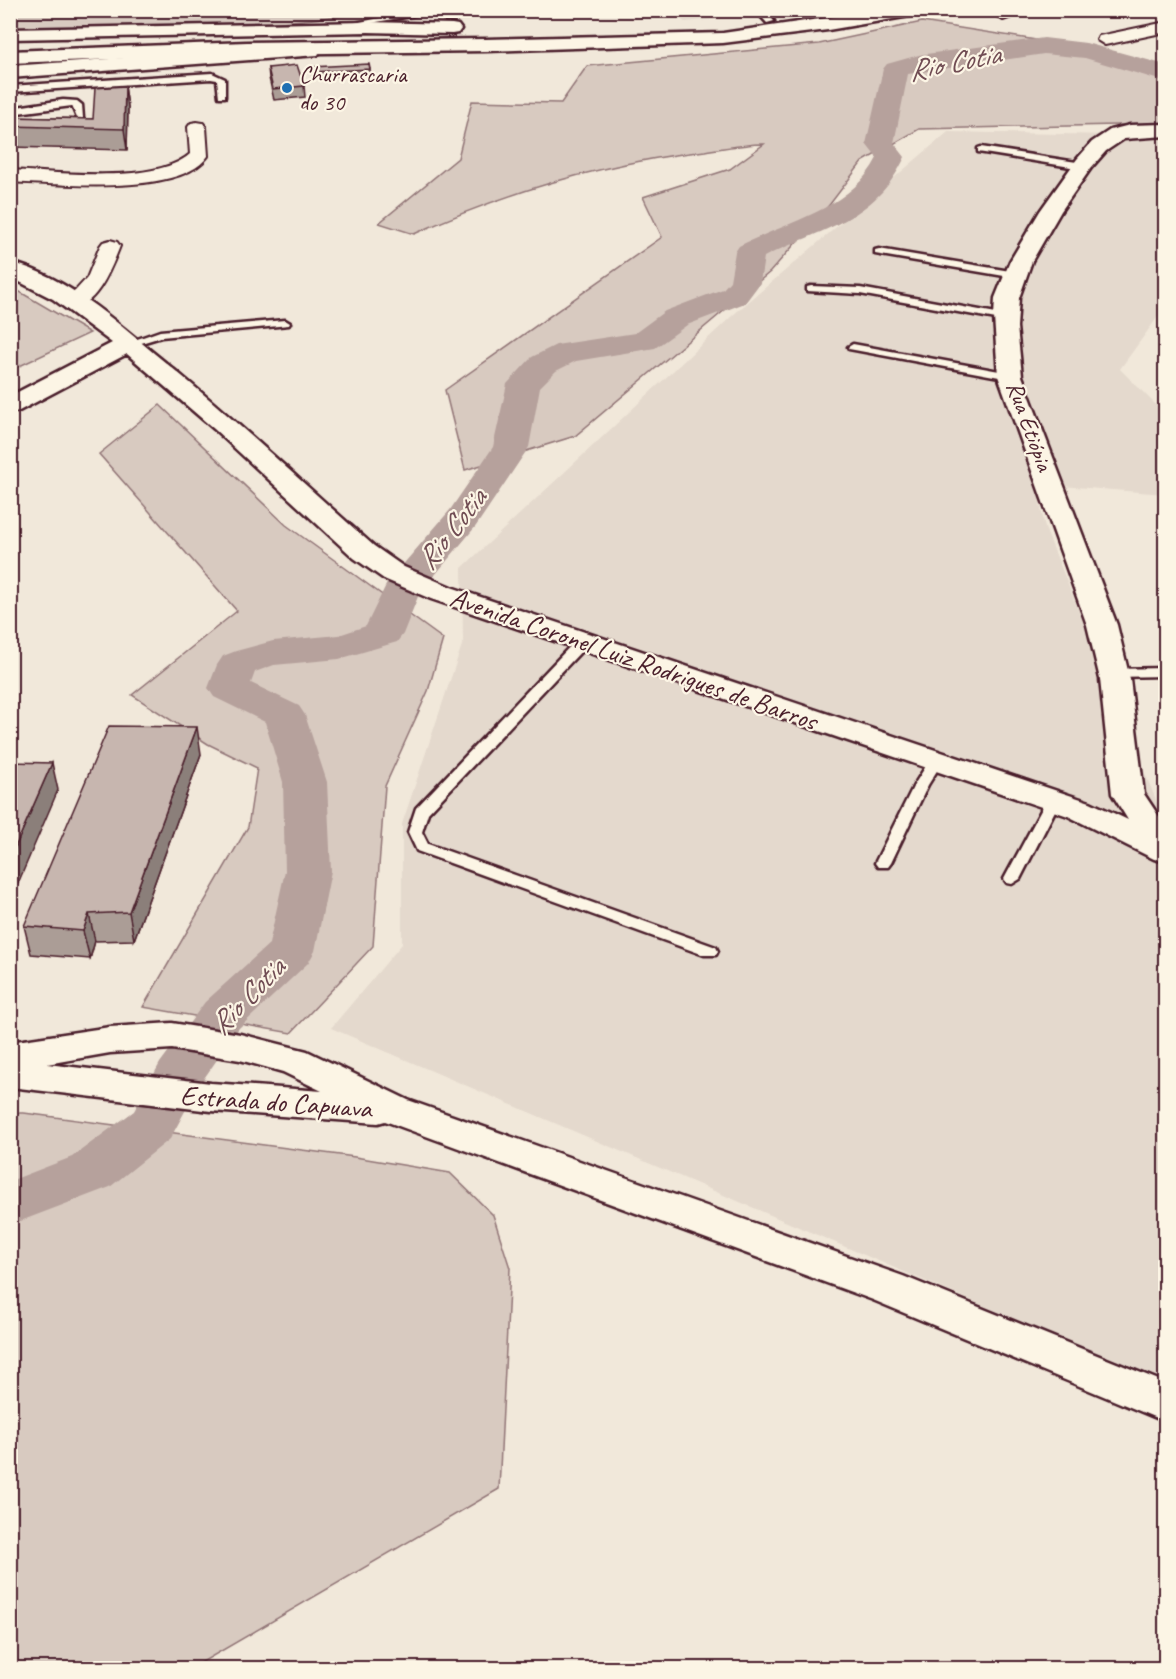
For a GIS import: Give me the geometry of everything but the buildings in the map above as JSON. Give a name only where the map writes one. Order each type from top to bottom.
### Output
[{"type":"main road","points":[[10,34],[340,27],[678,28],[764,16],[837,10]]},
{"type":"main road","points":[[10,57],[247,48],[723,38],[828,25],[916,10]]},
{"type":"main road","points":[[10,46],[452,29]]},
{"type":"main road","points":[[175,31],[249,36]]},
{"type":"main road","points":[[10,72],[375,47]]},
{"type":"main road","name":"Rua Etiópia","points":[[1165,851],[1128,794],[1113,673],[1102,625],[1010,375],[1006,357],[1007,296],[1032,238],[1097,146],[1113,135],[1166,130]]},
{"type":"main road","name":"Avenida Coronel Luiz Rodrigues de Barros","points":[[10,269],[54,289],[75,302],[129,344],[189,394],[364,552],[394,573],[441,593],[1066,805],[1165,851]]},
{"type":"main road","points":[[10,405],[129,344]]},
{"type":"main road","points":[[1066,805],[1105,806],[1128,794]]},
{"type":"main road","name":"Estrada do Capuava","points":[[10,1056],[110,1040],[172,1036],[240,1047],[294,1061],[395,1110]]},
{"type":"main road","name":"Estrada do Capuava","points":[[10,1073],[211,1097],[395,1110]]},
{"type":"main road","points":[[395,1110],[888,1288],[1166,1403]]},
{"type":"street","points":[[1105,40],[1166,27]]},
{"type":"street","points":[[10,176],[125,179],[156,176],[185,169],[199,156],[197,127]]},
{"type":"street","points":[[75,302],[96,280],[110,246]]},
{"type":"lane","points":[[340,27],[440,10]]},
{"type":"lane","points":[[10,89],[208,76],[221,79],[222,95]]},
{"type":"lane","points":[[10,111],[69,103],[79,106],[80,116]]},
{"type":"lane","points":[[981,150],[1083,166]]},
{"type":"lane","points":[[879,252],[1016,275]]},
{"type":"lane","points":[[811,289],[860,291],[1007,318]]},
{"type":"lane","points":[[129,344],[160,334],[285,322]]},
{"type":"lane","points":[[853,347],[1010,375]]},
{"type":"lane","points":[[582,641],[421,811],[415,832],[422,848],[710,951]]},
{"type":"lane","points":[[1113,673],[1166,672]]},
{"type":"lane","points":[[883,863],[921,785],[936,761]]},
{"type":"lane","points":[[1012,879],[1066,805]]},
{"type":"shaded area","points":[[10,11],[378,11],[240,25],[11,32]]},
{"type":"shaded area","points":[[667,11],[796,11],[685,22]]},
{"type":"shaded area","points":[[922,22],[1107,51],[1165,68],[1165,124],[919,129],[862,162],[830,204],[770,272],[575,436],[465,470],[445,390],[662,237],[643,197],[730,169],[764,144],[667,156],[593,171],[520,192],[414,234],[379,223],[458,158],[472,101],[561,103],[587,66],[819,44]]},
{"type":"shaded area","points":[[948,132],[1165,136],[1165,307],[1120,369],[1165,414],[1165,494],[1036,484],[1045,528],[1165,822],[1165,1383],[331,1028],[402,944],[402,824],[463,642],[462,568],[733,315]]},
{"type":"shaded area","points":[[11,289],[20,292],[90,333],[11,370]]},
{"type":"shaded area","points":[[160,405],[286,525],[443,639],[428,691],[385,786],[373,946],[291,1033],[143,1007],[248,827],[257,768],[208,744],[132,695],[237,611],[99,454]]},
{"type":"shaded area","points":[[11,1113],[355,1157],[450,1173],[493,1215],[510,1268],[499,1489],[192,1668],[11,1668]]},
{"type":"waterway","name":"Rio Cotia","points":[[10,1204],[91,1172],[152,1125],[178,1076],[222,1015],[291,951],[308,871],[305,782],[284,715],[229,688],[237,665],[273,653],[339,647],[383,634],[401,591],[463,518],[511,447],[524,384],[544,364],[568,352],[644,341],[676,318],[734,296],[745,283],[750,252],[831,216],[868,192],[882,176],[891,157],[880,144],[896,69],[919,63],[1044,46],[1086,51],[1166,74]]},
{"type":"place","name":"Churrascaria do 30","points":[[287,88]]}]
